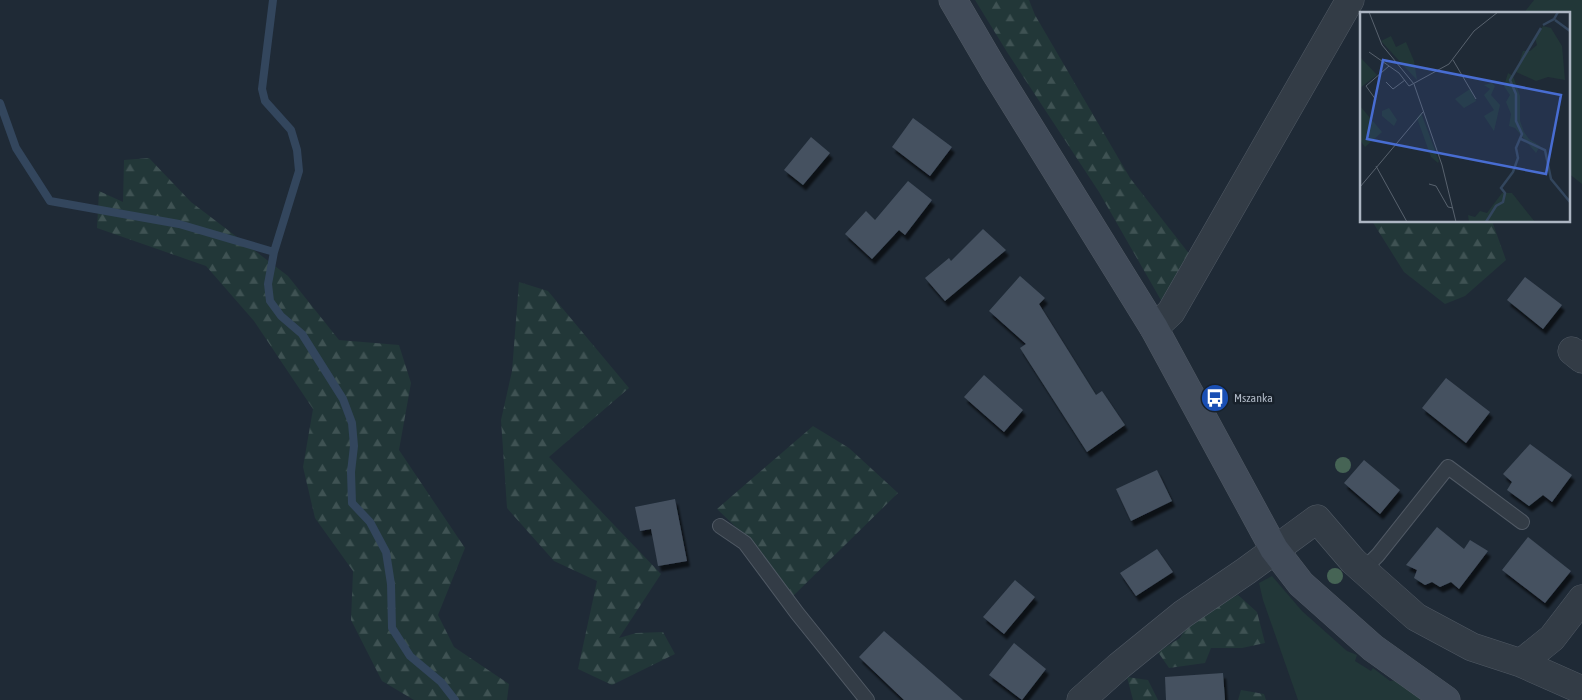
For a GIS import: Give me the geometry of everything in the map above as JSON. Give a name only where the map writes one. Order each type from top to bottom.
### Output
[{"type":"main road","points":[[953,0],[994,70],[1154,328],[1274,550],[1301,584],[1373,648],[1446,700]]},
{"type":"street","points":[[1154,328],[1171,312],[1350,0]]},
{"type":"street","points":[[1081,700],[1183,614],[1317,519],[1363,570],[1420,619],[1472,647],[1522,663],[1582,690]]},
{"type":"street","points":[[1522,663],[1552,638],[1582,599]]},
{"type":"lane","points":[[1363,570],[1378,555],[1448,467],[1522,522]]},
{"type":"lane","points":[[720,526],[746,543],[797,613],[867,700]]},
{"type":"green space","points":[[975,0],[1029,0],[1035,15],[1130,178],[1194,260],[1166,309],[1099,192]]},
{"type":"green space","points":[[1534,0],[1582,0],[1582,184],[1570,175],[1570,12],[1525,12]]},
{"type":"green space","points":[[149,158],[191,202],[288,276],[339,340],[399,345],[411,383],[399,450],[465,548],[438,615],[454,647],[509,684],[507,700],[414,700],[382,681],[351,620],[353,571],[315,518],[303,467],[313,409],[254,321],[206,266],[97,228],[99,191],[123,202],[124,160]]},
{"type":"green space","points":[[1373,222],[1492,222],[1506,260],[1465,296],[1445,304],[1404,272]]},
{"type":"green space","points":[[519,282],[548,291],[629,388],[549,457],[661,574],[619,638],[636,633],[663,632],[675,654],[612,685],[578,669],[597,581],[554,561],[507,508],[501,420],[512,371]]},
{"type":"green space","points":[[813,426],[849,448],[898,493],[792,597],[744,535],[717,509]]},
{"type":"green space","points":[[1272,576],[1302,611],[1347,651],[1357,655],[1355,661],[1371,671],[1373,668],[1390,681],[1396,680],[1424,700],[1298,700],[1263,600],[1259,583]]},
{"type":"green space","points":[[1238,595],[1257,612],[1265,643],[1242,648],[1211,648],[1205,663],[1169,668],[1158,652],[1180,638],[1190,620]]},
{"type":"green space","points":[[1127,677],[1148,680],[1158,700],[1133,700]]},
{"type":"green space","points":[[1241,690],[1264,694],[1266,700],[1238,700]]},
{"type":"building","points":[[913,118],[952,147],[930,176],[892,147]]},
{"type":"building","points":[[811,137],[830,153],[803,185],[784,170]]},
{"type":"building","points":[[908,181],[932,200],[905,235],[899,230],[872,259],[845,234],[866,211],[875,220]]},
{"type":"building","points":[[983,229],[1006,250],[945,301],[925,278],[949,258],[951,261]]},
{"type":"building","points":[[1020,276],[1045,298],[1039,304],[1096,395],[1102,391],[1125,425],[1087,452],[1020,348],[1026,344],[989,311]]},
{"type":"building","points":[[1525,277],[1562,305],[1543,329],[1507,300]]},
{"type":"building","points":[[984,375],[1023,410],[1004,432],[964,397]]},
{"type":"building","points":[[1446,378],[1490,412],[1466,443],[1422,408]]},
{"type":"building","points":[[1530,444],[1572,475],[1552,502],[1543,495],[1529,506],[1507,490],[1512,482],[1503,474]]},
{"type":"building","points":[[1364,460],[1400,490],[1380,514],[1344,483]]},
{"type":"building","points":[[1157,470],[1172,501],[1131,521],[1116,489]]},
{"type":"building","points":[[675,499],[687,561],[658,566],[651,529],[640,531],[635,507]]},
{"type":"building","points":[[1437,527],[1464,549],[1470,540],[1488,551],[1459,589],[1451,582],[1440,587],[1432,582],[1425,585],[1414,578],[1417,570],[1406,565]]},
{"type":"building","points":[[1528,537],[1571,571],[1545,603],[1502,570]]},
{"type":"building","points":[[1157,549],[1173,572],[1136,596],[1120,573]]},
{"type":"building","points":[[1015,580],[1035,597],[1004,634],[983,617]]},
{"type":"building","points":[[884,631],[963,700],[904,700],[859,657]]},
{"type":"building","points":[[1014,643],[1046,669],[1022,700],[989,675]]},
{"type":"building","points":[[1223,673],[1225,700],[1166,700],[1165,677]]},
{"type":"waterway","points":[[273,0],[262,89],[265,101],[291,130],[297,150],[299,171],[274,252],[268,284],[270,301],[281,316],[302,334],[343,399],[352,423],[354,446],[351,472],[352,503],[370,522],[386,552],[391,584],[392,628],[410,656],[441,682],[455,700]]},
{"type":"waterway","points":[[0,103],[16,148],[50,201],[179,224],[274,252]]},
{"type":"place","name":"Mszanka","points":[[1215,398]]}]
